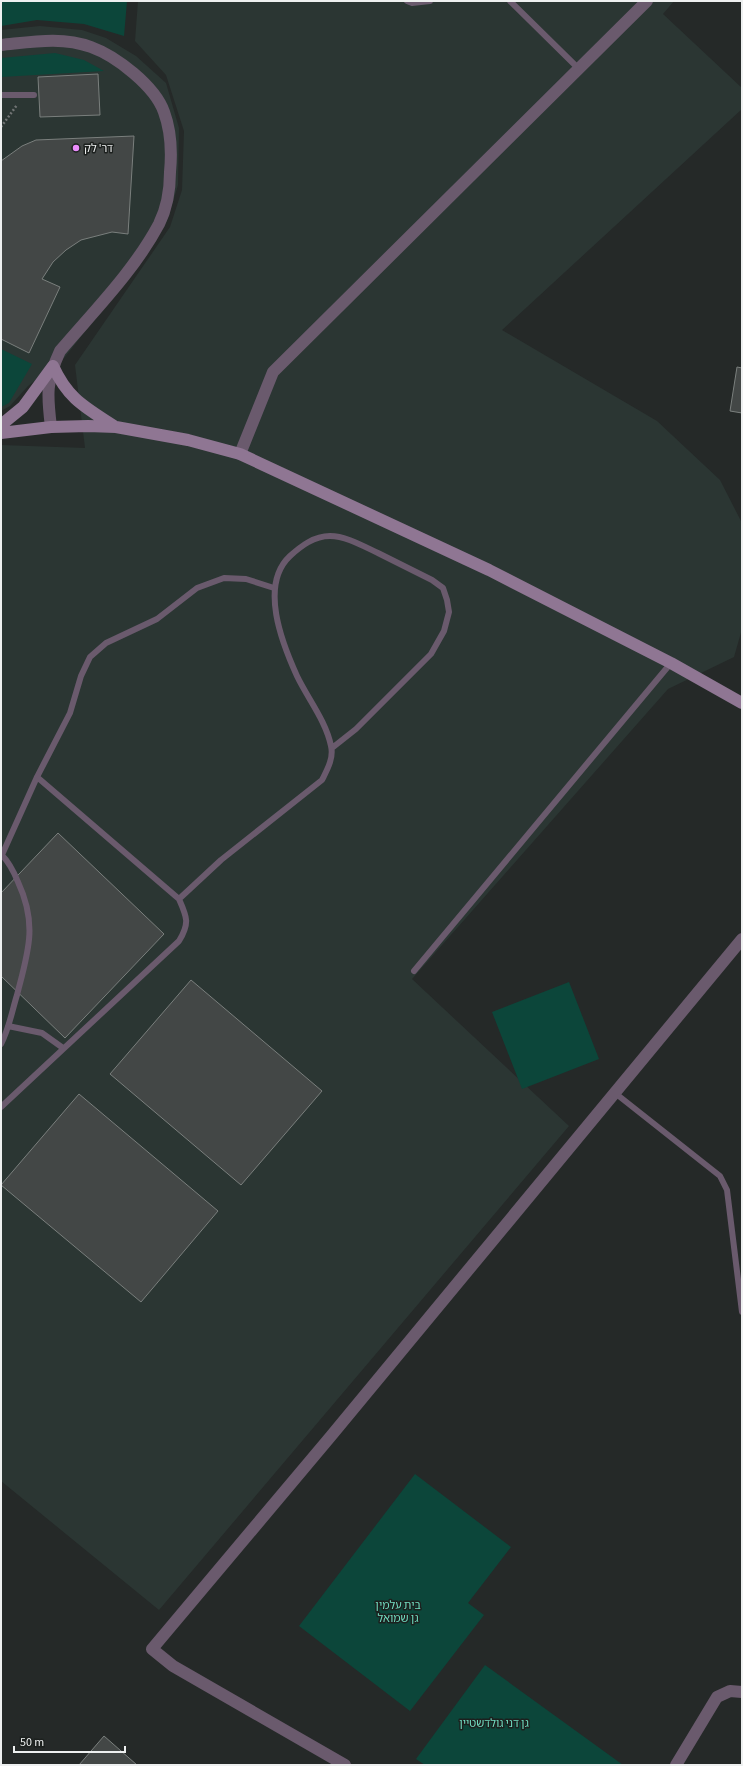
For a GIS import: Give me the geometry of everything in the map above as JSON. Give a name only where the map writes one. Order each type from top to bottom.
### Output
[{"type":"street","points":[[240,454],[273,372],[647,1]]},
{"type":"street","points":[[1,45],[44,40],[66,41],[91,47],[130,70],[148,88],[164,110],[170,131],[170,180],[166,208],[159,224],[135,261],[60,351],[53,366],[48,383],[47,398],[51,427]]},
{"type":"street","points":[[1,425],[23,407],[53,366]]},
{"type":"street","points":[[53,366],[63,386],[74,397],[86,408],[116,427]]},
{"type":"street","points":[[1,433],[51,427],[116,427],[188,440],[240,454],[489,570],[671,663],[742,703]]},
{"type":"street","points":[[345,1765],[173,1666],[152,1648],[331,1436],[742,939]]},
{"type":"street","points":[[676,1765],[717,1697],[730,1691],[742,1692]]},
{"type":"lane","points":[[407,1],[412,3],[430,1]]},
{"type":"lane","points":[[510,1],[579,69]]},
{"type":"lane","points":[[1,95],[34,95]]},
{"type":"lane","points":[[179,899],[221,860],[322,780],[330,766],[332,748],[326,730],[296,675],[282,638],[275,610],[274,588],[279,571],[288,558],[300,546],[313,539],[328,536],[340,536],[432,580],[442,588],[447,600],[449,612],[444,631],[431,654],[356,729],[332,748]]},
{"type":"lane","points":[[1,1044],[8,1026],[24,968],[30,940],[30,925],[23,893],[10,866],[1,855],[37,777],[70,713],[81,676],[90,657],[106,643],[157,619],[197,588],[224,578],[246,579],[274,588]]},
{"type":"lane","points":[[414,971],[671,663]]},
{"type":"lane","points":[[1,1107],[179,941],[186,930],[187,918],[179,899],[37,777]]},
{"type":"lane","points":[[8,1026],[42,1033],[63,1048]]},
{"type":"lane","points":[[615,1093],[720,1176],[726,1190],[742,1312]]},
{"type":"path","points":[[1,127],[24,95]]},
{"type":"shaded area","points":[[138,1],[674,1],[663,14],[742,88],[742,109],[502,330],[657,421],[720,480],[742,523],[742,629],[734,657],[668,689],[412,979],[569,1126],[159,1610],[1,1481],[1,445],[85,448],[75,365],[170,227],[182,190],[184,131],[166,75],[135,41]]},
{"type":"shaded area","points":[[40,26],[82,30],[106,38],[136,56],[166,83],[179,128],[178,185],[167,221],[147,252],[65,357],[28,386],[10,406],[1,411],[1,30]]},
{"type":"green space","points":[[1,1],[127,1],[124,36],[84,24],[37,20],[1,26]]},
{"type":"green space","points":[[55,53],[84,60],[104,71],[1,77],[1,58]]},
{"type":"green space","points":[[1,349],[32,364],[9,403],[1,407]]},
{"type":"green space","points":[[569,982],[599,1059],[522,1089],[492,1012]]},
{"type":"green space","name":"בית עלמין גן שמואל","points":[[415,1474],[511,1547],[468,1603],[484,1615],[410,1711],[299,1626]]},
{"type":"green space","name":"גן דני גולדשטיין","points":[[485,1665],[623,1765],[425,1765],[416,1759]]},
{"type":"building","points":[[98,74],[100,115],[40,117],[38,77]]},
{"type":"building","points":[[134,136],[128,234],[112,232],[81,240],[66,250],[53,262],[42,279],[60,287],[29,353],[1,339],[1,161],[22,146],[36,140]]},
{"type":"building","points":[[737,367],[742,368],[742,413],[730,411]]},
{"type":"building","points":[[58,833],[164,934],[65,1038],[1,976],[1,893]]},
{"type":"building","points":[[191,980],[322,1091],[241,1185],[110,1074]]},
{"type":"building","points":[[79,1094],[218,1211],[141,1302],[1,1185]]},
{"type":"building","points":[[104,1736],[137,1765],[79,1765]]},
{"type":"place","name":"דר' לק","points":[[76,148]]}]
